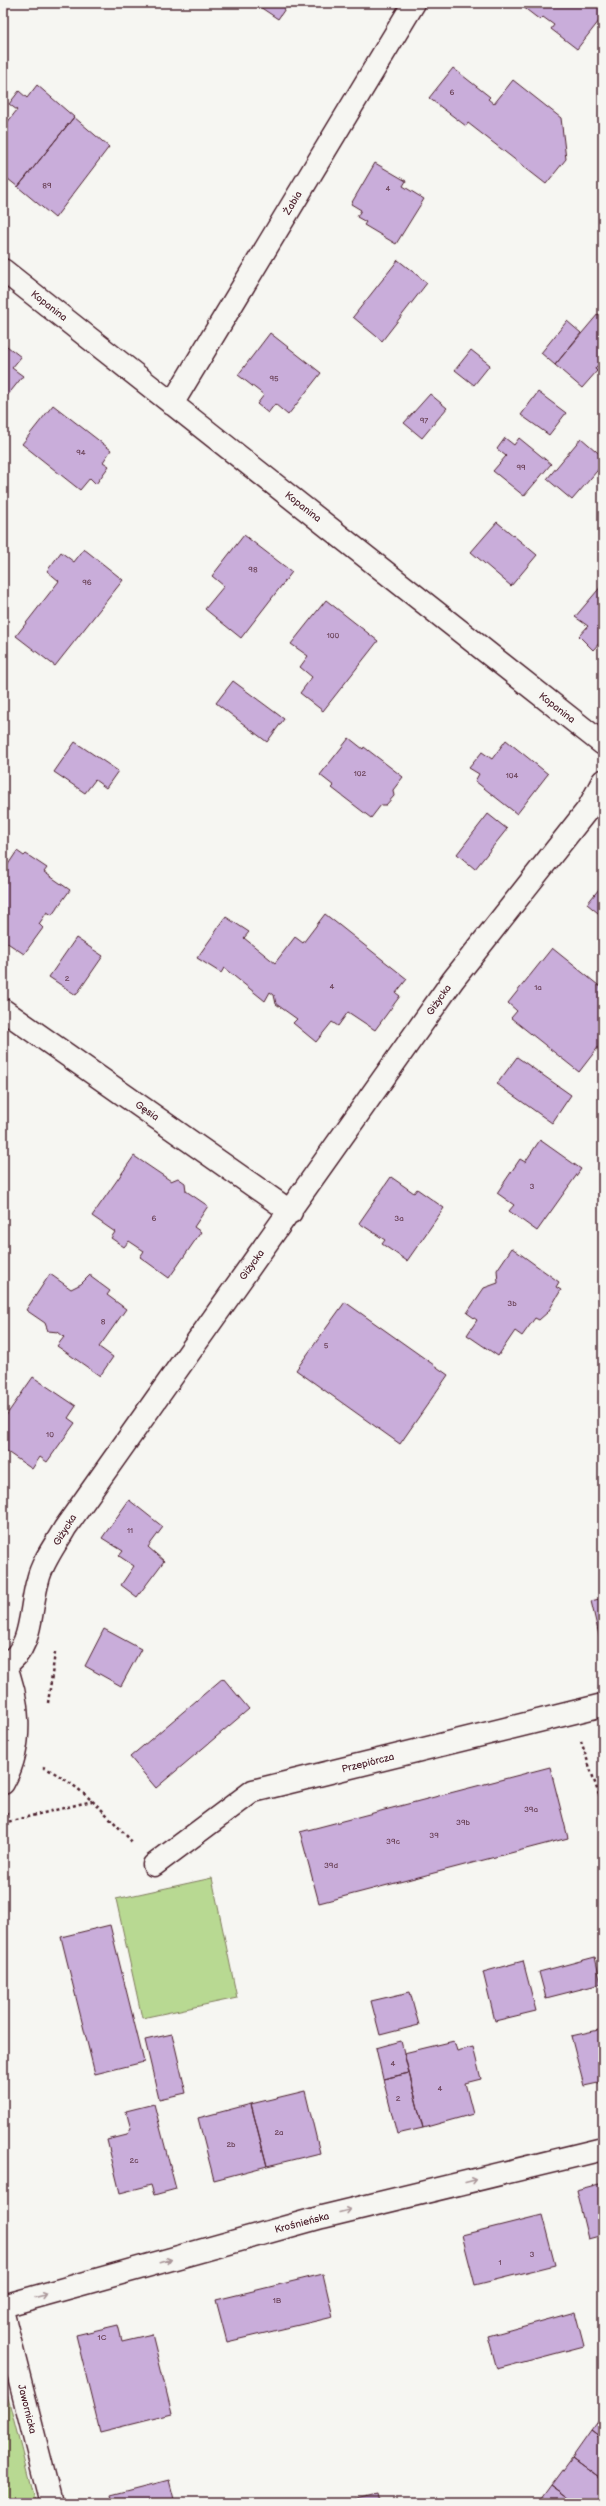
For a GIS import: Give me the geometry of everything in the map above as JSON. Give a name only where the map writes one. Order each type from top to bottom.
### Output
[{"type":"street","name":"Żabia","points":[[172,404],[414,3]]},
{"type":"street","name":"Kopanina","points":[[3,270],[603,744]]},
{"type":"street","name":"Giżycka","points":[[3,1783],[15,1755],[16,1708],[4,1663],[15,1660],[23,1648],[38,1578],[65,1528],[453,980],[588,809],[603,781]]},
{"type":"street","name":"Gęsia","points":[[3,1010],[290,1212]]},
{"type":"street","name":"Przepiórcza","points":[[154,1865],[253,1791],[603,1704]]},
{"type":"street","name":"Krośnieńska","points":[[3,2306],[322,2217],[603,2149]]},
{"type":"street","name":"Jawornicka","points":[[3,2314],[51,2503]]},
{"type":"path","points":[[48,1708],[56,1645]]},
{"type":"path","points":[[571,1713],[603,1807]]},
{"type":"path","points":[[15,1755],[59,1775],[104,1810],[154,1865]]},
{"type":"path","points":[[3,1823],[92,1801]]},
{"type":"green space","points":[[212,1878],[237,1998],[142,2018],[116,1899]]},
{"type":"green space","points":[[3,2378],[35,2503],[3,2503]]},
{"type":"building","points":[[254,3],[289,3],[278,19]]},
{"type":"building","points":[[518,3],[602,3],[603,16],[577,49],[551,29],[554,25],[543,17],[540,20]]},
{"type":"building","points":[[453,68],[490,97],[488,99],[494,104],[513,80],[561,118],[566,159],[546,184],[468,123],[466,126],[429,98]]},
{"type":"building","points":[[37,85],[74,117],[18,187],[3,175],[3,128],[17,110],[9,104],[19,91],[27,98]]},
{"type":"building","points":[[74,117],[109,147],[55,218],[18,187]]},
{"type":"building","points":[[375,163],[406,181],[403,186],[424,199],[396,244],[364,225],[366,222],[357,217],[361,210],[351,204]]},
{"type":"building","points":[[398,260],[427,283],[382,341],[353,317]]},
{"type":"building","points":[[598,314],[603,318],[603,359],[595,369],[597,371],[582,388],[555,365]]},
{"type":"building","points":[[567,321],[581,333],[555,365],[541,353]]},
{"type":"building","points":[[270,333],[321,373],[288,415],[275,404],[268,413],[257,404],[264,395],[238,375]]},
{"type":"building","points":[[3,343],[21,357],[12,368],[23,376],[3,401]]},
{"type":"building","points":[[471,350],[490,365],[474,385],[455,370]]},
{"type":"building","points":[[603,359],[603,376],[595,369]]},
{"type":"building","points":[[538,392],[566,413],[549,435],[521,415]]},
{"type":"building","points":[[430,394],[447,408],[422,438],[404,423]]},
{"type":"building","points":[[53,405],[111,450],[103,462],[109,466],[96,484],[90,478],[80,490],[22,444]]},
{"type":"building","points":[[505,438],[514,445],[519,438],[551,464],[524,496],[493,471],[506,456],[497,449]]},
{"type":"building","points":[[581,438],[603,457],[603,464],[572,500],[547,479]]},
{"type":"building","points":[[497,522],[537,555],[511,586],[471,552]]},
{"type":"building","points":[[244,535],[292,572],[241,638],[205,609],[224,586],[212,576]]},
{"type":"building","points":[[84,549],[123,580],[55,666],[16,636],[59,581],[47,571],[61,552],[74,562]]},
{"type":"building","points":[[603,584],[603,639],[593,650],[579,636],[588,626],[575,617]]},
{"type":"building","points":[[326,600],[378,641],[323,711],[300,693],[312,677],[300,667],[308,656],[291,644]]},
{"type":"building","points":[[233,681],[284,719],[267,742],[216,703]]},
{"type":"building","points":[[349,738],[363,749],[364,747],[403,777],[393,790],[394,796],[386,805],[381,805],[371,818],[332,788],[334,786],[320,775]]},
{"type":"building","points":[[506,740],[548,774],[517,814],[475,781],[479,774],[469,768],[482,752],[492,759]]},
{"type":"building","points":[[75,742],[118,771],[106,788],[95,780],[85,793],[54,772]]},
{"type":"building","points":[[488,814],[507,829],[475,869],[457,854]]},
{"type":"building","points":[[17,851],[24,856],[26,854],[47,868],[44,872],[70,890],[52,915],[47,912],[39,924],[43,928],[24,954],[3,940],[3,881],[7,875],[3,872]]},
{"type":"building","points":[[603,884],[603,917],[587,904]]},
{"type":"building","points":[[325,914],[407,979],[396,993],[400,996],[375,1030],[348,1012],[338,1026],[332,1022],[316,1042],[293,1023],[297,1019],[276,1004],[274,995],[270,992],[265,1001],[224,968],[221,973],[197,958],[226,917],[249,932],[244,938],[275,963],[295,937],[303,943]]},
{"type":"building","points":[[76,938],[103,956],[76,995],[49,977]]},
{"type":"building","points":[[552,948],[603,989],[603,1041],[579,1072],[511,1018],[517,1011],[508,1003]]},
{"type":"building","points":[[517,1057],[571,1095],[552,1123],[497,1084]]},
{"type":"building","points":[[540,1140],[581,1169],[537,1231],[509,1211],[514,1205],[497,1193],[520,1159],[525,1162]]},
{"type":"building","points":[[134,1156],[171,1181],[178,1178],[185,1183],[186,1191],[208,1206],[194,1227],[201,1232],[169,1278],[140,1257],[144,1251],[129,1241],[124,1247],[111,1238],[115,1232],[92,1216]]},
{"type":"building","points":[[391,1177],[414,1193],[417,1189],[444,1208],[407,1261],[382,1244],[385,1240],[359,1223]]},
{"type":"building","points":[[512,1248],[559,1282],[556,1287],[561,1290],[548,1312],[539,1320],[535,1318],[522,1336],[515,1331],[498,1356],[467,1335],[477,1320],[467,1313],[484,1288],[498,1283],[497,1270]]},
{"type":"building","points":[[50,1274],[71,1289],[81,1284],[91,1274],[91,1277],[110,1291],[107,1295],[126,1309],[99,1347],[113,1357],[100,1376],[57,1346],[64,1337],[58,1332],[48,1331],[45,1323],[26,1310]]},
{"type":"building","points":[[345,1302],[448,1375],[400,1444],[296,1370]]},
{"type":"building","points":[[33,1377],[76,1406],[68,1418],[75,1423],[47,1462],[40,1457],[32,1469],[3,1449],[3,1420]]},
{"type":"building","points":[[129,1500],[163,1527],[148,1547],[164,1561],[137,1597],[121,1585],[134,1566],[119,1556],[123,1551],[102,1538]]},
{"type":"building","points":[[603,1598],[603,1652],[591,1601]]},
{"type":"building","points":[[104,1629],[141,1649],[121,1686],[85,1666]]},
{"type":"building","points":[[223,1678],[249,1709],[156,1788],[130,1757]]},
{"type":"building","points":[[550,1767],[568,1838],[319,1903],[300,1832]]},
{"type":"building","points":[[110,1925],[144,2062],[95,2074],[61,1937]]},
{"type":"building","points":[[595,1957],[601,1984],[546,1998],[539,1972]]},
{"type":"building","points":[[523,1961],[536,2011],[495,2021],[483,1972]]},
{"type":"building","points":[[410,1992],[419,2025],[380,2035],[371,2001]]},
{"type":"building","points":[[603,2029],[603,2082],[584,2086],[571,2036]]},
{"type":"building","points":[[172,2034],[186,2093],[159,2099],[145,2040]]},
{"type":"building","points":[[401,2041],[409,2073],[383,2079],[376,2048]]},
{"type":"building","points":[[454,2041],[457,2051],[473,2047],[481,2079],[465,2083],[473,2114],[423,2128],[404,2053]]},
{"type":"building","points":[[409,2073],[423,2128],[397,2134],[383,2079]]},
{"type":"building","points":[[305,2091],[320,2153],[267,2166],[251,2104]]},
{"type":"building","points":[[154,2104],[176,2189],[154,2195],[151,2185],[120,2193],[107,2140],[127,2135],[131,2129],[126,2111]]},
{"type":"building","points":[[251,2104],[267,2166],[214,2180],[198,2118]]},
{"type":"building","points":[[603,2183],[603,2235],[588,2239],[576,2190]]},
{"type":"building","points":[[542,2215],[555,2265],[475,2285],[462,2235]]},
{"type":"building","points":[[323,2274],[333,2317],[227,2342],[216,2300]]},
{"type":"building","points":[[575,2312],[584,2346],[497,2369],[488,2336]]},
{"type":"building","points":[[118,2325],[122,2341],[152,2334],[172,2414],[100,2432],[76,2335]]},
{"type":"building","points":[[603,2415],[603,2440],[591,2431]]},
{"type":"building","points":[[591,2431],[603,2440],[603,2481],[572,2458]]},
{"type":"building","points":[[572,2458],[603,2481],[603,2503],[577,2503],[552,2485]]},
{"type":"building","points":[[169,2480],[175,2503],[108,2503],[113,2502],[111,2495]]},
{"type":"building","points":[[552,2485],[577,2503],[539,2503]]},
{"type":"building","points":[[377,2495],[379,2503],[353,2503],[352,2501]]}]
